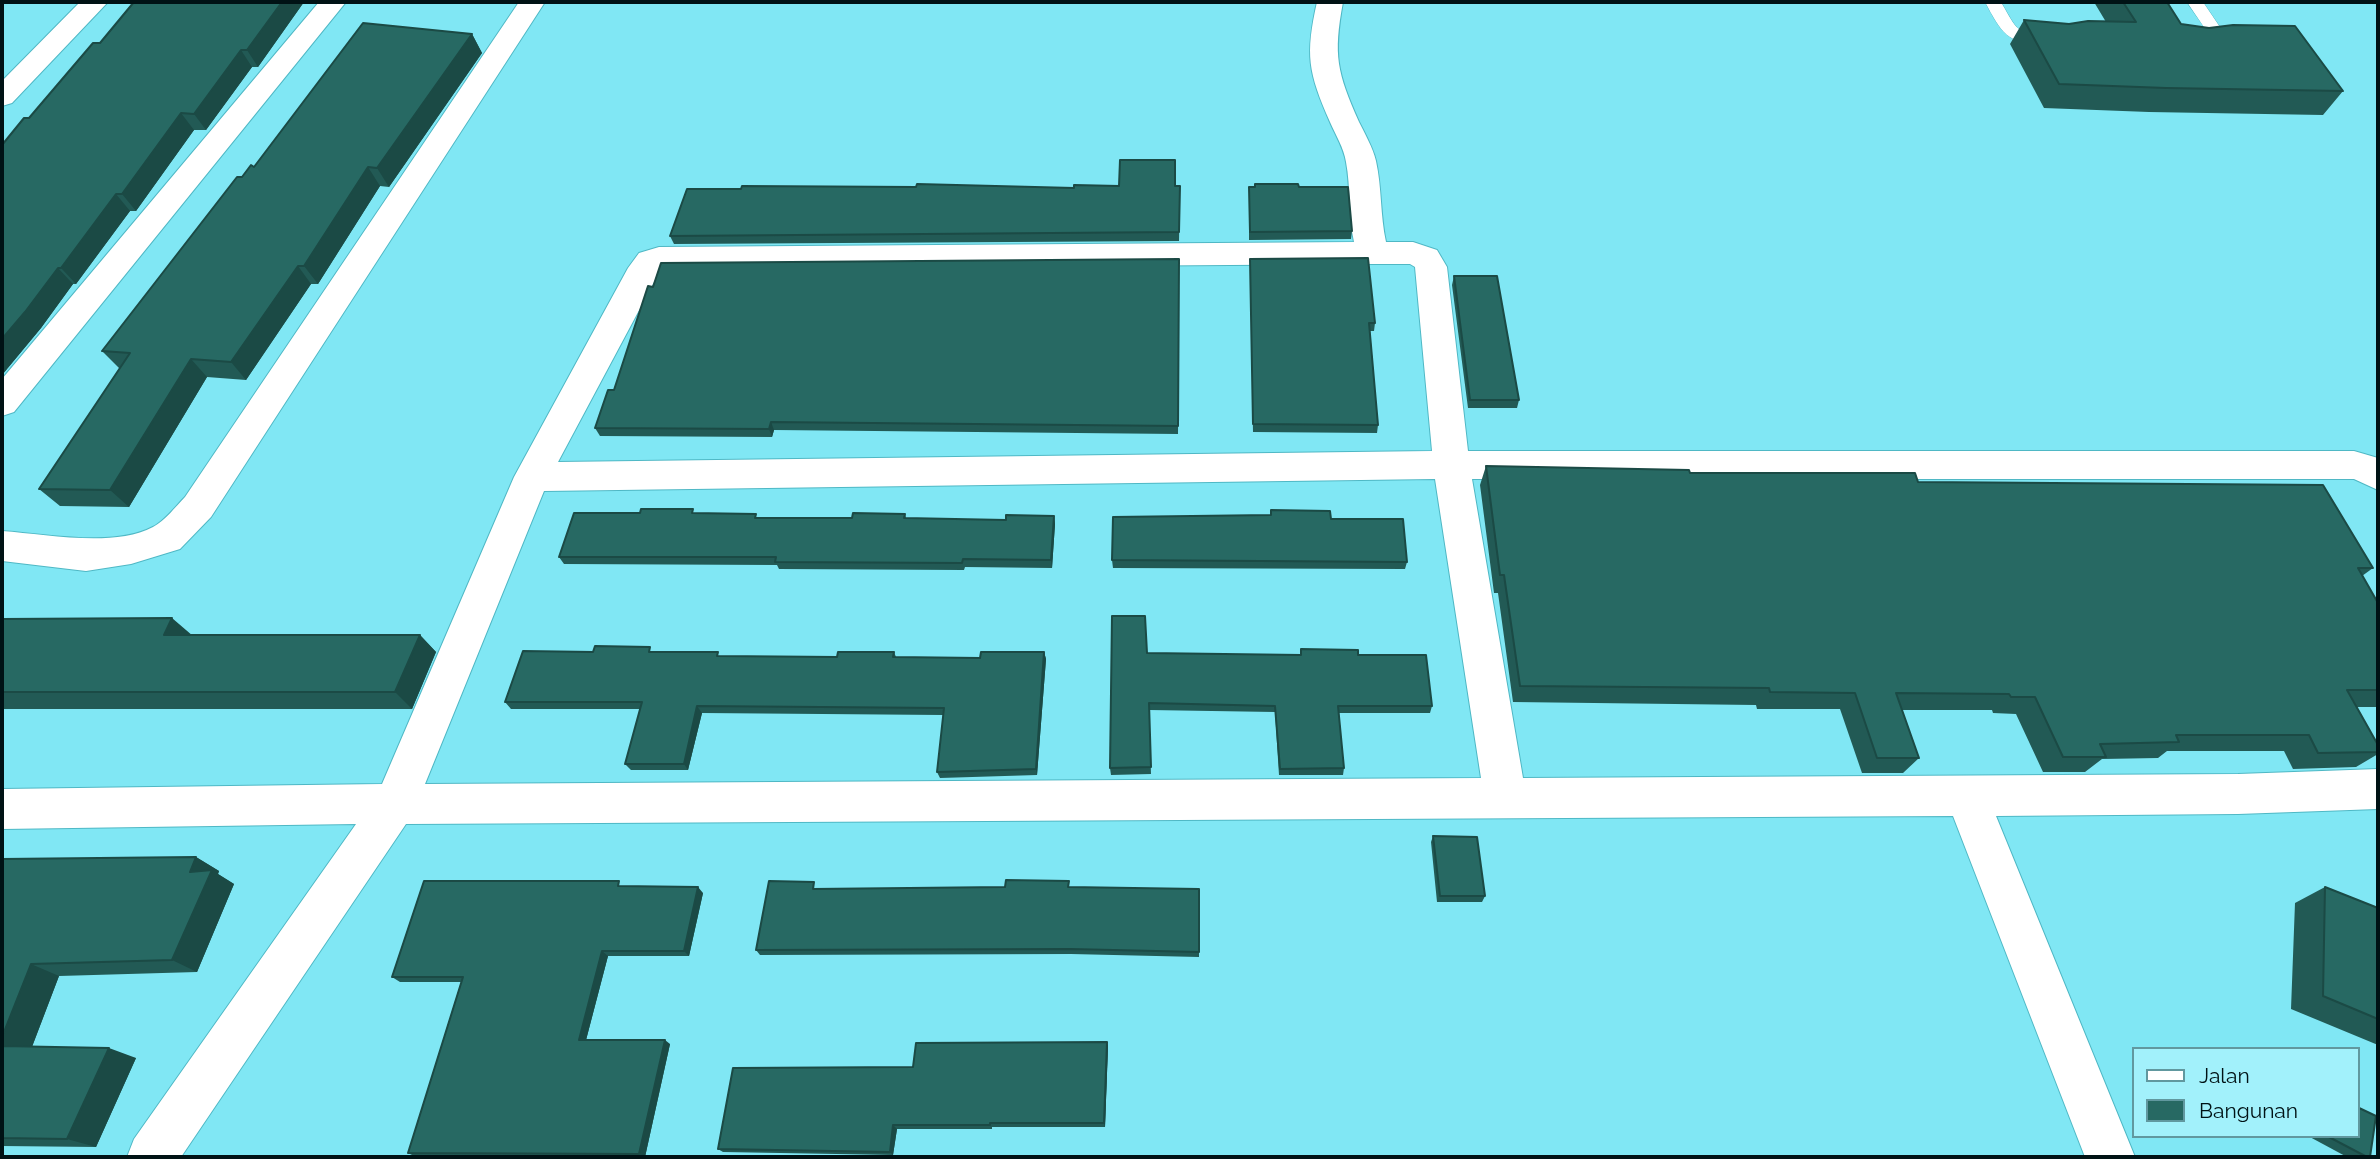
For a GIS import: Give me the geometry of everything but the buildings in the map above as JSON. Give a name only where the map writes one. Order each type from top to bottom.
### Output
[{"type":"street","points":[[2,97],[94,2]]},
{"type":"street","points":[[2,402],[333,2]]},
{"type":"street","points":[[2,546],[86,555],[131,550],[167,538],[198,508],[532,2]]},
{"type":"street","points":[[1330,2],[1322,43],[1325,68],[1330,89],[1361,160],[1365,220],[1372,253]]},
{"type":"street","points":[[152,1157],[395,804],[532,477],[644,268],[650,261],[659,258],[1413,253],[1426,258],[1431,267],[1451,466],[1505,798]]},
{"type":"street","points":[[532,477],[1451,466],[2354,465],[2370,470],[2378,476]]},
{"type":"street","points":[[2,809],[395,804],[2238,794],[2378,789]]},
{"type":"street","points":[[1967,796],[2110,1157]]},
{"type":"lane","points":[[1993,2],[2014,36],[2023,39],[2057,40]]},
{"type":"lane","points":[[2185,43],[2211,43],[2219,40],[2195,2]]}]
